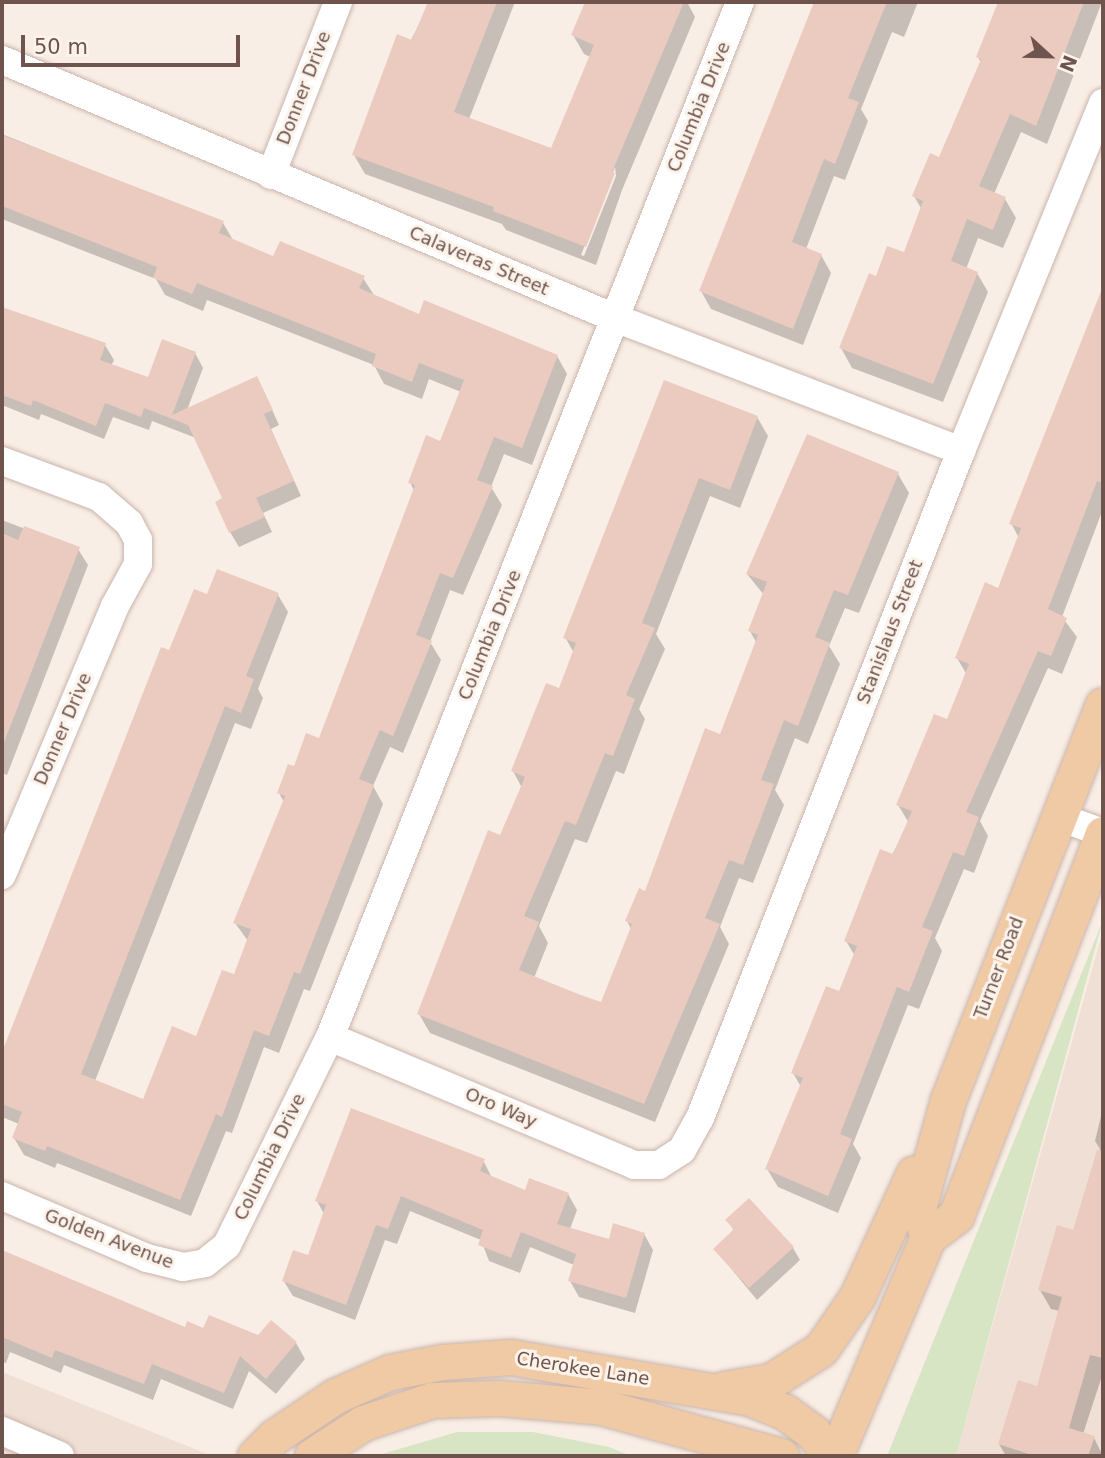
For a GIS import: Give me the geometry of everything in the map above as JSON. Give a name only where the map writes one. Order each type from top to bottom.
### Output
[{"type":"main road","name":"Turner Road","points":[[928,1237],[918,1208],[948,1100],[1103,705]]},
{"type":"main road","points":[[835,1456],[928,1237],[956,1216],[1103,834]]},
{"type":"main road","points":[[712,1389],[771,1381],[821,1349],[857,1297],[948,1100]]},
{"type":"main road","name":"Cherokee Lane","points":[[255,1456],[274,1437],[335,1396],[390,1373],[442,1362],[510,1357],[712,1389],[785,1412],[813,1432],[829,1456]]},
{"type":"main road","name":"Cherokee Lane","points":[[312,1456],[363,1423],[432,1400],[555,1399],[673,1425],[781,1456]]},
{"type":"main road","points":[[673,1425],[713,1456]]},
{"type":"street","name":"Donner Drive","points":[[271,175],[338,2]]},
{"type":"street","name":"Columbia Drive","points":[[215,1255],[227,1245],[330,1037],[740,2]]},
{"type":"street","name":"Calaveras Street","points":[[2,60],[615,318],[961,450]]},
{"type":"street","name":"Stanislaus Street","points":[[672,1157],[682,1150],[700,1118],[961,450],[1103,103]]},
{"type":"street","name":"Donner Drive","points":[[2,461],[99,497],[129,523],[138,540],[138,564],[115,607],[10,832],[2,875]]},
{"type":"street","points":[[1059,817],[1103,834]]},
{"type":"street","name":"Oro Way","points":[[330,1037],[634,1164],[659,1166],[672,1157]]},
{"type":"street","name":"Golden Avenue","points":[[2,1196],[147,1258],[183,1267],[205,1263],[215,1255]]},
{"type":"street","points":[[2,1431],[60,1456]]},
{"type":"shaded area","points":[[1103,930],[1103,1456],[956,1456]]},
{"type":"shaded area","points":[[2,1372],[210,1455],[2,1456]]},
{"type":"green space","points":[[1103,920],[956,1456],[887,1456]]},
{"type":"green space","points":[[457,1432],[533,1432],[609,1447],[631,1456],[375,1456]]},
{"type":"building","points":[[428,2],[497,2],[454,112],[551,148],[594,45],[571,35],[585,2],[684,2],[612,172],[615,173],[586,247],[493,211],[494,207],[352,155],[397,34],[412,40]]},
{"type":"building","points":[[814,2],[887,2],[848,98],[859,102],[835,164],[824,159],[792,242],[822,254],[793,329],[699,291]]},
{"type":"building","points":[[998,2],[1084,2],[1036,126],[1010,114],[979,186],[1006,197],[993,230],[967,219],[951,261],[978,272],[933,384],[839,348],[869,273],[876,276],[887,246],[904,252],[923,201],[912,196],[930,153],[939,157],[981,59],[976,57]]},
{"type":"building","points":[[2,135],[224,221],[219,233],[273,256],[280,241],[365,276],[359,288],[419,314],[424,300],[558,355],[522,448],[494,437],[477,480],[493,486],[453,578],[440,573],[416,635],[432,641],[393,736],[380,730],[359,779],[374,785],[300,974],[294,972],[269,1036],[254,1030],[222,1117],[216,1114],[180,1200],[47,1146],[45,1151],[12,1138],[22,1112],[2,1104],[2,1052],[161,647],[169,650],[194,589],[207,594],[217,569],[279,593],[246,676],[254,679],[241,713],[225,706],[81,1074],[143,1099],[172,1026],[196,1036],[222,970],[234,974],[251,929],[233,923],[285,796],[277,793],[288,764],[294,766],[306,733],[319,738],[415,485],[408,483],[426,435],[440,441],[464,380],[419,363],[412,382],[372,366],[376,354],[197,283],[192,294],[153,278],[157,267],[2,206]]},
{"type":"building","points":[[1103,286],[1103,483],[1097,481],[1048,609],[1067,618],[1051,656],[1038,651],[966,812],[979,817],[964,856],[953,852],[922,927],[933,931],[909,992],[897,987],[840,1134],[852,1139],[828,1196],[765,1169],[803,1078],[791,1073],[826,986],[839,991],[857,946],[844,941],[880,849],[893,854],[912,811],[896,805],[934,714],[947,719],[969,664],[955,658],[985,582],[998,588],[1021,528],[1009,524]]},
{"type":"building","points":[[2,307],[106,343],[100,360],[148,377],[162,339],[196,352],[172,415],[257,376],[273,410],[264,414],[294,481],[256,498],[265,517],[229,533],[215,502],[222,498],[188,425],[144,408],[141,417],[105,403],[96,426],[33,400],[31,406],[2,395]]},
{"type":"building","points":[[664,380],[758,416],[730,490],[699,478],[642,623],[655,628],[626,695],[635,699],[613,756],[605,753],[576,825],[565,821],[524,916],[539,922],[519,970],[578,994],[601,1002],[632,924],[625,921],[639,888],[645,891],[705,728],[720,734],[758,635],[748,631],[767,582],[746,574],[807,434],[899,472],[848,595],[834,590],[815,637],[830,643],[798,726],[784,720],[761,780],[774,784],[743,865],[729,860],[705,918],[720,924],[644,1104],[417,1014],[488,830],[500,835],[525,777],[511,771],[546,683],[559,688],[576,643],[563,638]]},
{"type":"building","points":[[24,526],[80,547],[3,745],[2,533],[18,540]]},
{"type":"building","points":[[351,1108],[485,1159],[480,1171],[525,1190],[529,1178],[569,1193],[557,1224],[609,1239],[613,1223],[645,1233],[626,1298],[568,1281],[576,1254],[521,1232],[511,1258],[478,1245],[483,1230],[401,1196],[388,1229],[376,1225],[346,1305],[282,1281],[293,1250],[308,1255],[326,1205],[315,1201]]},
{"type":"building","points":[[1097,1150],[1103,1151],[1103,1358],[1090,1355],[1069,1428],[1095,1436],[1088,1456],[1035,1456],[998,1444],[1018,1380],[1037,1386],[1062,1297],[1038,1290],[1057,1225],[1073,1230]]},
{"type":"building","points":[[749,1198],[794,1247],[749,1288],[713,1249],[734,1229],[725,1220]]},
{"type":"building","points":[[2,1250],[185,1327],[187,1321],[203,1328],[209,1315],[258,1335],[271,1320],[297,1342],[266,1379],[240,1356],[224,1393],[152,1364],[144,1384],[55,1350],[52,1358],[2,1337]]}]
